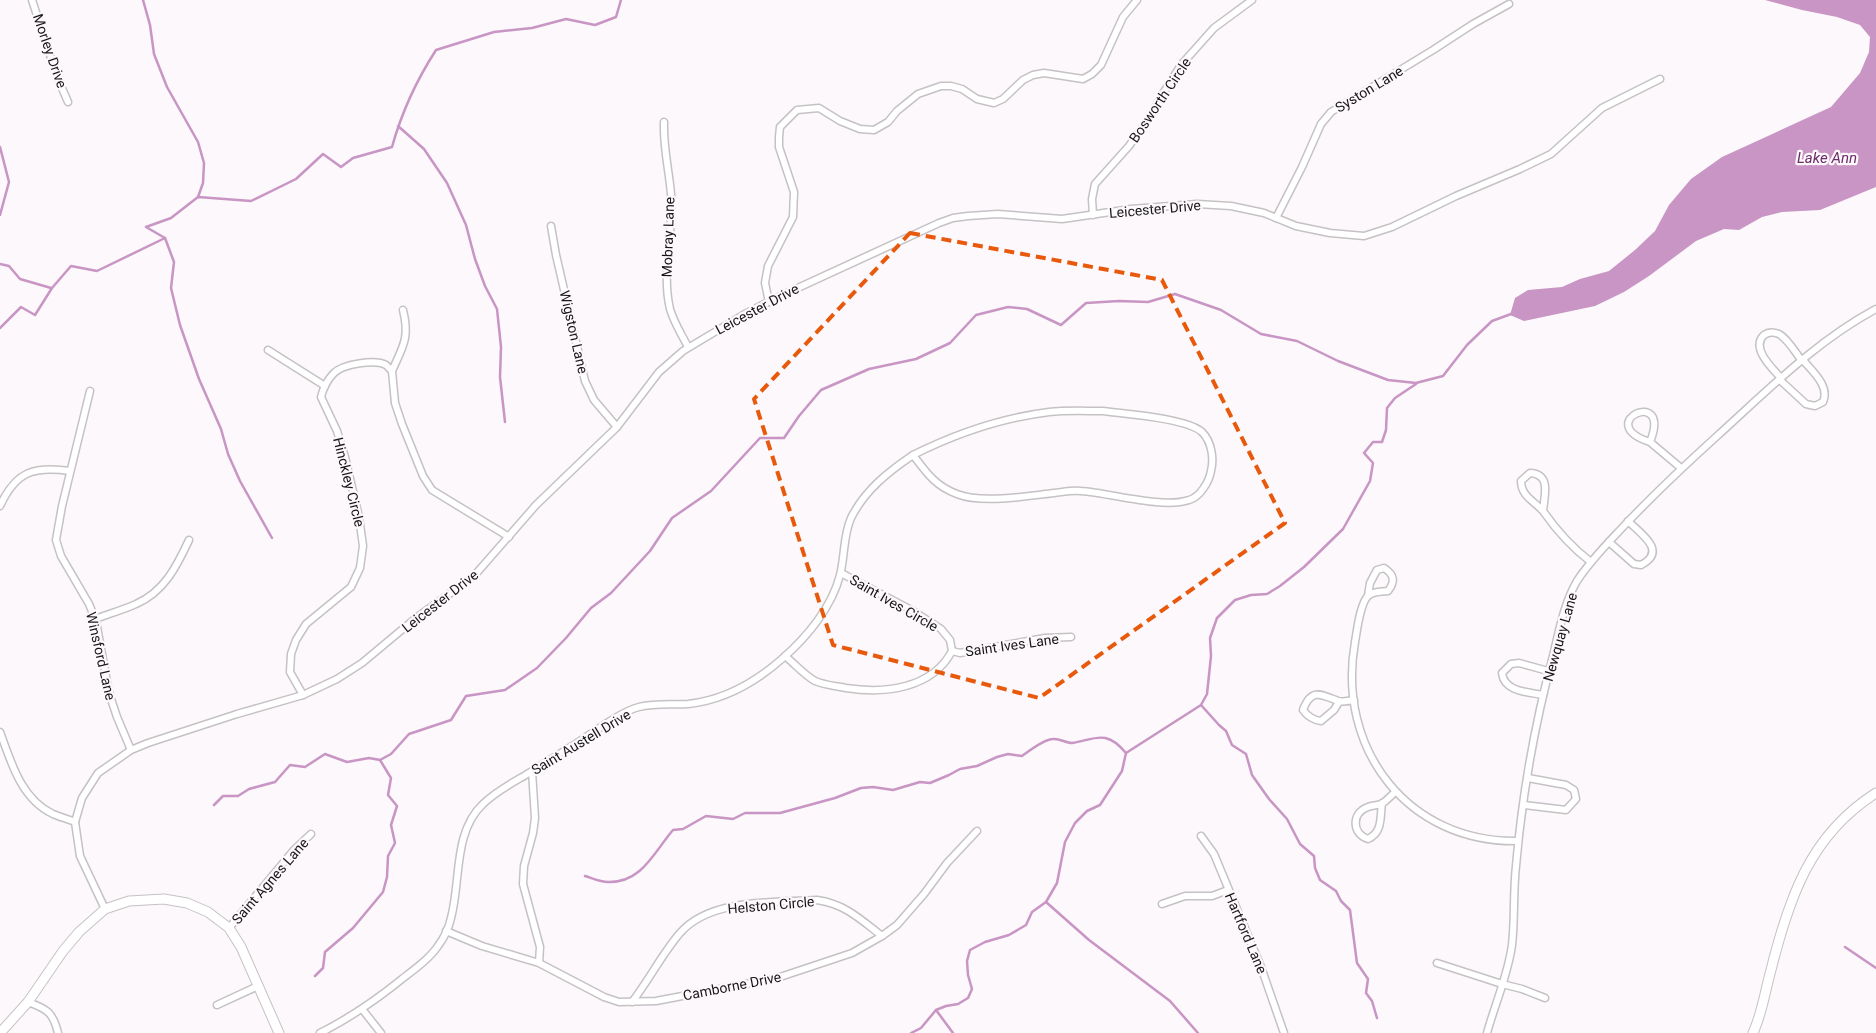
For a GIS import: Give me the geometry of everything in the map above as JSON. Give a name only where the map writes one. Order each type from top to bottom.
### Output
[{"type":"main road","points":[[1753,1033],[1781,929],[1796,888],[1810,859],[1856,806],[1876,793]]},
{"type":"main road","points":[[0,1033],[28,1002],[63,951],[79,932],[105,909],[129,901],[164,899],[187,903],[208,912],[229,928],[241,947],[279,1033]]},
{"type":"street","name":"Morley Drive","points":[[32,0],[58,79],[68,102]]},
{"type":"street","points":[[768,302],[765,283],[768,266],[793,217],[794,192],[779,147],[780,127],[797,110],[819,108],[860,129],[874,130],[888,122],[897,111],[918,94],[941,86],[962,89],[977,99],[994,103],[1003,99],[1023,80],[1033,75],[1044,73],[1083,79],[1092,74],[1101,65],[1123,17],[1137,0]]},
{"type":"street","name":"Bosworth Circle","points":[[1092,215],[1092,199],[1095,184],[1118,160],[1134,139],[1181,65],[1214,28],[1252,0]]},
{"type":"street","name":"Syston Lane","points":[[1276,218],[1302,166],[1320,124],[1331,112],[1473,24],[1509,4]]},
{"type":"street","name":"Leicester Drive","points":[[105,909],[80,856],[75,822],[82,798],[98,773],[130,750],[185,730],[303,695],[337,679],[362,664],[416,618],[474,576],[549,493],[617,427],[659,372],[688,348],[768,302],[953,218],[998,214],[1062,219],[1131,209],[1197,204],[1230,206],[1276,218],[1296,226],[1330,233],[1364,236],[1392,227],[1551,154],[1602,108],[1660,79]]},
{"type":"street","name":"Mobray Lane","points":[[664,122],[663,140],[671,195],[666,272],[668,292],[675,323],[688,348]]},
{"type":"street","name":"Wigston Lane","points":[[551,226],[585,381],[594,400],[617,427]]},
{"type":"street","name":"Newquay Lane","points":[[1487,1033],[1512,947],[1518,841],[1543,695],[1565,611],[1576,584],[1591,562],[1628,521],[1681,468],[1803,360],[1845,328],[1876,309]]},
{"type":"street","points":[[403,310],[407,326],[405,341],[392,371],[395,403],[423,476],[432,490],[509,536]]},
{"type":"street","points":[[1772,332],[1780,334],[1803,360],[1824,388],[1825,397],[1823,402],[1815,406],[1806,404],[1780,379],[1760,350],[1760,341],[1765,335],[1772,332]]},
{"type":"street","points":[[268,350],[325,386],[334,372],[354,364],[375,362],[386,365],[392,371]]},
{"type":"street","name":"Hinckley Circle","points":[[303,695],[290,672],[291,654],[296,640],[306,624],[351,587],[360,568],[363,546],[359,517],[346,458],[337,431],[321,397],[325,386]]},
{"type":"street","name":"Winsford Lane","points":[[90,391],[58,523],[56,540],[61,556],[89,604],[95,619],[109,693],[130,750]]},
{"type":"street","name":"Saint Austell Drive","points":[[320,1033],[362,1009],[421,965],[439,946],[451,918],[456,895],[462,845],[470,823],[482,805],[502,789],[613,720],[637,708],[711,700],[737,690],[760,678],[786,656],[821,615],[834,593],[841,573],[843,545],[851,519],[866,494],[886,473],[913,455],[935,444],[1009,420],[1050,412],[1103,411],[1180,422],[1202,432],[1211,449],[1213,463],[1210,477],[1202,490],[1191,500],[1172,504],[1079,491],[993,498],[958,495],[936,484],[913,455]]},
{"type":"street","points":[[1650,442],[1654,423],[1651,416],[1646,412],[1638,411],[1629,420],[1629,427],[1634,434],[1650,442],[1681,468]]},
{"type":"street","points":[[0,506],[12,485],[23,476],[36,470],[49,468],[70,471]]},
{"type":"street","points":[[1543,511],[1546,491],[1545,484],[1542,477],[1536,473],[1530,473],[1524,476],[1521,481],[1521,487],[1525,495],[1543,511],[1574,550],[1591,562]]},
{"type":"street","points":[[1609,542],[1634,564],[1641,565],[1648,562],[1653,550],[1650,542],[1628,521]]},
{"type":"street","points":[[95,619],[136,604],[149,597],[172,574],[190,540]]},
{"type":"street","points":[[1368,596],[1376,592],[1388,591],[1393,585],[1394,578],[1390,572],[1384,568],[1377,570],[1370,584],[1354,647],[1354,700],[1361,731],[1378,768],[1395,792],[1420,814],[1454,831],[1479,838],[1518,841]]},
{"type":"street","name":"Saint Ives Circle","points":[[841,573],[941,628],[950,640],[952,651]]},
{"type":"street","name":"Saint Ives Lane","points":[[952,651],[960,653],[1045,638],[1071,637]]},
{"type":"street","points":[[786,656],[816,681],[830,686],[863,691],[898,688],[914,684],[941,668],[952,651]]},
{"type":"street","points":[[1543,695],[1521,691],[1508,686],[1503,681],[1502,673],[1511,664],[1519,663],[1548,672]]},
{"type":"street","points":[[1339,702],[1328,716],[1321,721],[1314,720],[1306,715],[1304,710],[1310,697],[1316,694],[1325,695],[1339,702],[1354,700]]},
{"type":"street","points":[[0,732],[17,777],[26,790],[39,805],[52,814],[75,822]]},
{"type":"street","points":[[532,771],[535,818],[533,834],[524,866],[523,884],[540,947],[538,963]]},
{"type":"street","points":[[1524,805],[1566,810],[1576,799],[1574,790],[1566,785],[1528,778]]},
{"type":"street","points":[[1382,803],[1382,816],[1374,837],[1368,840],[1361,837],[1355,827],[1357,817],[1366,807],[1382,803],[1395,792]]},
{"type":"street","name":"Camborne Drive","points":[[446,931],[482,946],[538,963],[604,997],[619,1002],[656,1001],[777,978],[852,953],[882,936],[904,918],[947,863],[976,831]]},
{"type":"street","name":"Saint Agnes Lane","points":[[229,928],[294,850],[311,834]]},
{"type":"street","name":"Hartford Lane","points":[[1201,836],[1214,854],[1261,968],[1284,1033]]},
{"type":"street","points":[[1162,904],[1185,896],[1212,896],[1228,890]]},
{"type":"street","name":"Helston Circle","points":[[632,1002],[681,932],[692,922],[707,913],[725,907],[817,900],[832,902],[846,909],[882,936]]},
{"type":"street","points":[[1437,963],[1545,998]]},
{"type":"street","points":[[217,1005],[258,986]]},
{"type":"street","points":[[28,1002],[46,1009],[55,1020],[58,1033]]},
{"type":"street","points":[[362,1009],[381,1033]]},
{"type":"highlighted area","points":[[910,233],[1162,280],[1285,523],[1039,698],[833,645],[754,399]]},
{"type":"water","name":"Lake Ann","points":[[1765,0],[1876,0],[1876,187],[1820,210],[1782,212],[1762,217],[1739,230],[1724,229],[1696,241],[1649,276],[1624,292],[1595,306],[1524,321],[1510,315],[1515,298],[1528,290],[1562,287],[1580,279],[1609,271],[1655,231],[1669,205],[1691,179],[1722,157],[1831,107],[1860,73],[1869,52],[1870,37],[1860,25],[1837,17]]},
{"type":"waterway","points":[[143,0],[150,25],[154,54],[167,87],[198,142],[204,163],[203,183],[198,197]]},
{"type":"waterway","points":[[0,328],[21,307],[35,315],[52,288],[71,266],[97,271],[165,238],[146,227],[171,218],[198,197],[251,201],[296,179],[323,154],[341,167],[353,158],[392,147],[410,97],[436,50],[494,32],[532,28],[566,19],[595,25],[616,17],[621,0]]},
{"type":"waterway","points":[[398,126],[424,149],[447,183],[466,225],[475,259],[485,286],[497,309],[501,347],[500,377],[505,422]]},
{"type":"waterway","points":[[0,147],[9,182],[0,215]]},
{"type":"waterway","points":[[165,238],[174,262],[171,288],[180,325],[199,379],[221,429],[228,454],[240,481],[272,538]]},
{"type":"waterway","points":[[0,264],[9,266],[20,279],[51,288]]},
{"type":"waterway","points":[[214,805],[223,796],[238,796],[249,789],[275,782],[290,765],[305,767],[325,754],[347,762],[369,758],[380,760],[391,754],[409,734],[451,720],[466,696],[505,690],[537,668],[591,608],[611,593],[650,551],[672,518],[711,491],[760,438],[784,438],[799,416],[821,390],[869,369],[916,359],[950,343],[976,315],[1008,307],[1027,309],[1061,325],[1086,303],[1148,302],[1175,294],[1221,310],[1261,334],[1297,341],[1338,361],[1388,380],[1416,383],[1443,376],[1467,345],[1492,321],[1511,314]]},
{"type":"waterway","points":[[911,1033],[921,1028],[936,1010],[958,1004],[968,998],[972,989],[967,961],[970,950],[985,942],[1009,935],[1026,925],[1032,912],[1046,902],[1057,883],[1065,842],[1075,823],[1087,811],[1100,805],[1122,771],[1126,753],[1201,705],[1207,694],[1211,656],[1210,638],[1217,618],[1235,600],[1251,595],[1267,594],[1280,586],[1304,567],[1343,529],[1370,481],[1373,463],[1364,453],[1373,442],[1382,442],[1386,430],[1387,408],[1395,398],[1416,384]]},
{"type":"waterway","points":[[1201,705],[1226,731],[1232,745],[1246,754],[1252,775],[1269,799],[1287,819],[1300,844],[1314,856],[1315,868],[1320,880],[1336,891],[1341,901],[1350,910],[1357,963],[1368,979],[1366,993],[1372,1001],[1377,1018]]},
{"type":"waterway","points":[[585,876],[608,882],[620,881],[630,877],[646,865],[673,830],[683,829],[706,816],[733,819],[745,813],[780,813],[835,798],[861,788],[873,787],[893,790],[920,782],[930,783],[960,769],[977,766],[997,757],[1008,754],[1022,756],[1045,741],[1055,739],[1072,743],[1094,738],[1106,738],[1126,753]]},
{"type":"waterway","points":[[315,976],[323,968],[325,952],[353,928],[383,892],[387,877],[388,856],[395,843],[391,825],[397,806],[388,795],[391,778],[380,760]]},
{"type":"waterway","points":[[1046,902],[1089,940],[1170,1001],[1198,1033]]},
{"type":"waterway","points":[[1845,947],[1876,968]]},
{"type":"waterway","points":[[936,1010],[953,1033]]}]
